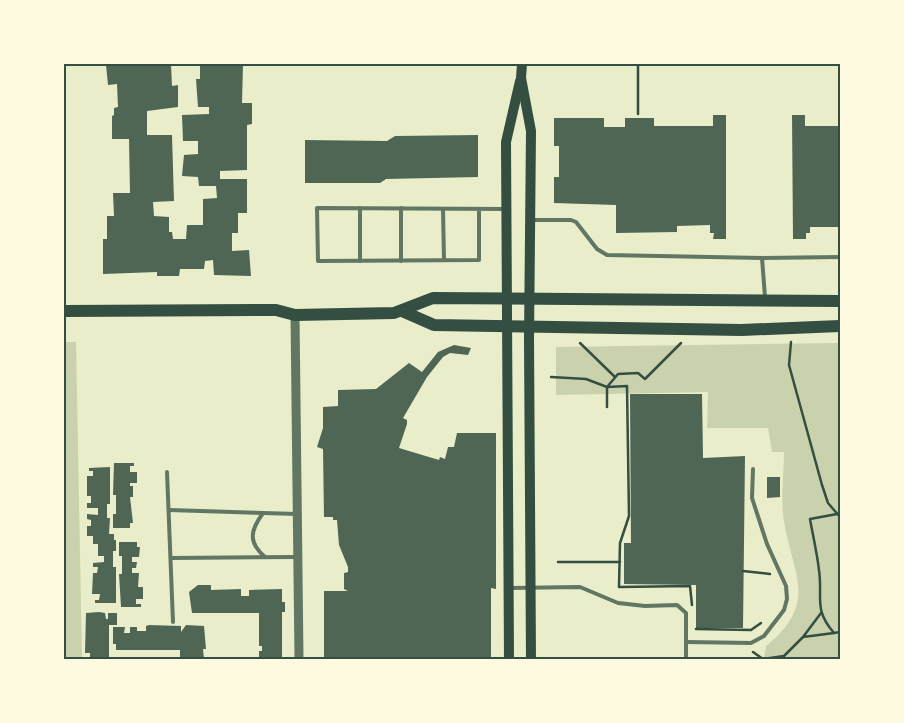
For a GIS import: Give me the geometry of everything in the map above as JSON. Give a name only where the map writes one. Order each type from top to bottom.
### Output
[{"type":"main road","points":[[522,64],[522,78],[531,131],[529,326],[531,659]]},
{"type":"main road","points":[[509,659],[506,142],[522,78]]},
{"type":"main road","points":[[64,311],[276,310],[295,315],[373,315],[402,311],[433,298],[840,301]]},
{"type":"main road","points":[[402,311],[434,325],[742,330],[840,326]]},
{"type":"street","points":[[295,315],[299,659]]},
{"type":"lane","points":[[479,209],[479,260],[318,261],[317,208],[506,209]]},
{"type":"lane","points":[[360,208],[360,260]]},
{"type":"lane","points":[[401,208],[401,261]]},
{"type":"lane","points":[[443,209],[444,260]]},
{"type":"lane","points":[[530,220],[572,220],[576,222],[597,249],[607,255],[762,258],[840,257]]},
{"type":"lane","points":[[762,258],[765,300]]},
{"type":"lane","points":[[687,642],[751,643],[764,636],[773,627],[784,610],[787,599],[786,586],[767,544],[752,498],[753,469]]},
{"type":"lane","points":[[167,472],[174,622]]},
{"type":"lane","points":[[169,510],[298,514]]},
{"type":"lane","points":[[262,513],[255,523],[252,539],[255,548],[265,557]]},
{"type":"lane","points":[[171,558],[298,557]]},
{"type":"lane","points":[[508,588],[580,587],[618,603],[646,606],[677,605],[686,613],[686,659]]},
{"type":"path","points":[[638,64],[638,114]]},
{"type":"path","points":[[791,342],[789,365],[828,503],[840,517]]},
{"type":"path","points":[[580,343],[615,377]]},
{"type":"path","points":[[607,407],[607,387],[618,374],[638,373],[645,379],[680,343]]},
{"type":"path","points":[[552,377],[586,379],[607,387],[627,386],[629,516],[620,543],[619,586],[690,586],[692,606]]},
{"type":"path","points":[[834,633],[826,623],[819,608],[820,571],[810,519],[837,514]]},
{"type":"path","points":[[558,562],[620,562]]},
{"type":"path","points":[[743,571],[766,572],[772,575]]},
{"type":"path","points":[[751,643],[753,654],[763,659],[784,658],[821,613]]},
{"type":"path","points":[[694,626],[695,630],[751,630],[764,620]]},
{"type":"path","points":[[803,636],[840,632]]},
{"type":"green space","points":[[64,342],[76,342],[82,659],[64,659]]},
{"type":"green space","points":[[840,343],[840,659],[764,659],[766,646],[783,630],[793,615],[798,600],[798,585],[783,514],[784,452],[772,452],[768,428],[707,428],[708,392],[556,395],[556,347]]},
{"type":"building","points":[[171,64],[172,86],[178,85],[178,107],[147,111],[147,135],[172,135],[174,201],[153,202],[154,216],[169,217],[169,232],[172,232],[173,239],[186,239],[187,225],[203,225],[203,199],[217,198],[216,186],[199,186],[198,177],[182,176],[184,155],[198,154],[198,141],[183,141],[182,115],[209,114],[209,107],[198,107],[196,79],[200,79],[200,64],[243,64],[242,103],[252,103],[252,124],[247,125],[247,170],[220,171],[220,179],[247,179],[247,213],[238,213],[238,233],[232,233],[232,251],[249,250],[251,276],[214,275],[213,260],[205,261],[204,269],[180,269],[179,276],[157,276],[157,272],[103,274],[103,239],[107,239],[107,216],[114,216],[113,193],[130,193],[129,139],[112,139],[112,116],[114,115],[114,108],[118,107],[117,84],[108,85],[106,65]]},
{"type":"building","points":[[713,115],[726,115],[726,239],[713,239],[714,233],[710,233],[710,225],[677,226],[677,232],[616,233],[616,205],[554,203],[554,177],[559,177],[559,146],[554,146],[554,118],[604,118],[604,127],[625,127],[625,118],[654,118],[654,126],[713,126]]},
{"type":"building","points":[[792,115],[805,115],[805,126],[840,126],[840,227],[810,227],[810,233],[806,233],[806,239],[793,239]]},
{"type":"building","points":[[478,135],[478,177],[386,179],[380,183],[305,183],[305,140],[387,141],[395,136]]},
{"type":"building","points":[[454,345],[471,348],[468,355],[450,353],[443,357],[427,377],[403,418],[407,420],[407,424],[399,448],[439,460],[440,457],[445,459],[448,447],[454,447],[457,433],[496,433],[496,589],[491,588],[491,659],[324,659],[324,591],[348,591],[344,589],[344,573],[348,572],[348,567],[339,545],[337,520],[333,520],[333,517],[324,517],[323,449],[317,447],[323,428],[323,407],[338,406],[338,390],[376,389],[409,363],[422,372],[438,352]]},
{"type":"building","points":[[630,394],[702,394],[703,458],[745,456],[743,628],[696,628],[696,585],[624,584],[624,543],[631,543]]},
{"type":"building","points":[[114,463],[134,463],[134,466],[130,466],[130,472],[137,472],[137,483],[130,483],[130,486],[133,486],[133,497],[130,497],[133,523],[130,523],[130,528],[113,528],[113,514],[116,514],[116,495],[113,495]]},
{"type":"building","points":[[110,467],[110,504],[107,504],[107,518],[110,518],[109,534],[114,534],[114,540],[116,540],[116,551],[113,551],[113,567],[116,567],[116,603],[95,603],[95,600],[99,600],[100,594],[92,594],[93,573],[97,573],[98,567],[93,567],[93,563],[104,562],[104,556],[98,556],[98,544],[93,544],[93,536],[87,536],[87,526],[91,526],[91,520],[87,519],[87,514],[98,515],[98,508],[87,508],[87,503],[91,503],[91,496],[87,496],[87,476],[93,476],[93,471],[89,471],[89,468]]},
{"type":"building","points":[[767,477],[780,477],[780,497],[767,498]]},
{"type":"building","points":[[119,542],[137,542],[137,547],[140,547],[139,557],[132,557],[132,562],[137,562],[136,568],[132,568],[132,573],[139,573],[138,587],[143,587],[143,599],[136,599],[136,604],[141,604],[141,607],[121,607],[119,574],[122,574],[122,556],[119,556]]},
{"type":"building","points":[[198,585],[211,585],[211,590],[241,589],[241,596],[249,596],[249,590],[282,589],[282,602],[285,602],[285,612],[282,612],[282,659],[259,659],[259,651],[262,651],[262,646],[259,646],[259,613],[192,613],[189,592]]},
{"type":"building","points":[[86,613],[105,613],[106,619],[108,619],[108,613],[117,613],[117,625],[109,625],[109,659],[90,659],[90,653],[85,653]]},
{"type":"building","points":[[186,625],[204,626],[206,649],[203,649],[204,659],[180,659],[180,650],[116,650],[116,644],[113,644],[113,627],[125,627],[124,633],[130,633],[130,627],[137,627],[137,631],[146,631],[146,626],[181,626],[181,632]]}]
